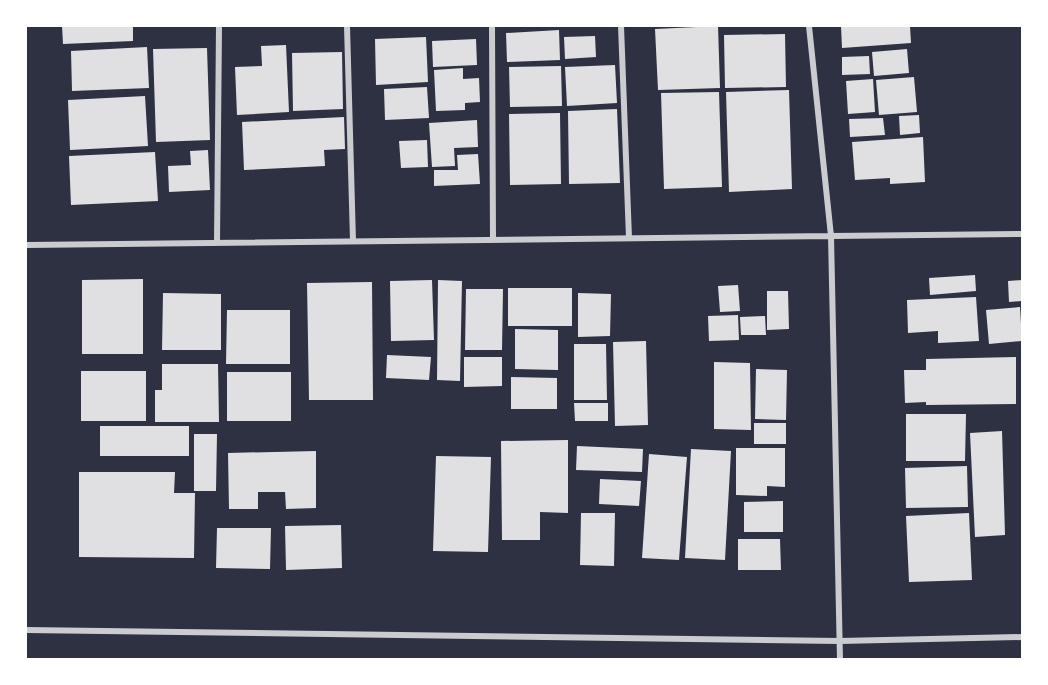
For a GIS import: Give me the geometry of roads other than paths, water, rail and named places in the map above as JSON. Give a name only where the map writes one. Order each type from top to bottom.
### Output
[{"type":"street","points":[[217,242],[219,26]]},
{"type":"street","points":[[347,26],[353,242]]},
{"type":"street","points":[[492,26],[493,240]]},
{"type":"street","points":[[621,26],[629,238]]},
{"type":"street","points":[[809,26],[831,236],[840,660]]},
{"type":"street","points":[[26,244],[1023,234]]},
{"type":"street","points":[[26,630],[840,641],[1023,637]]}]
